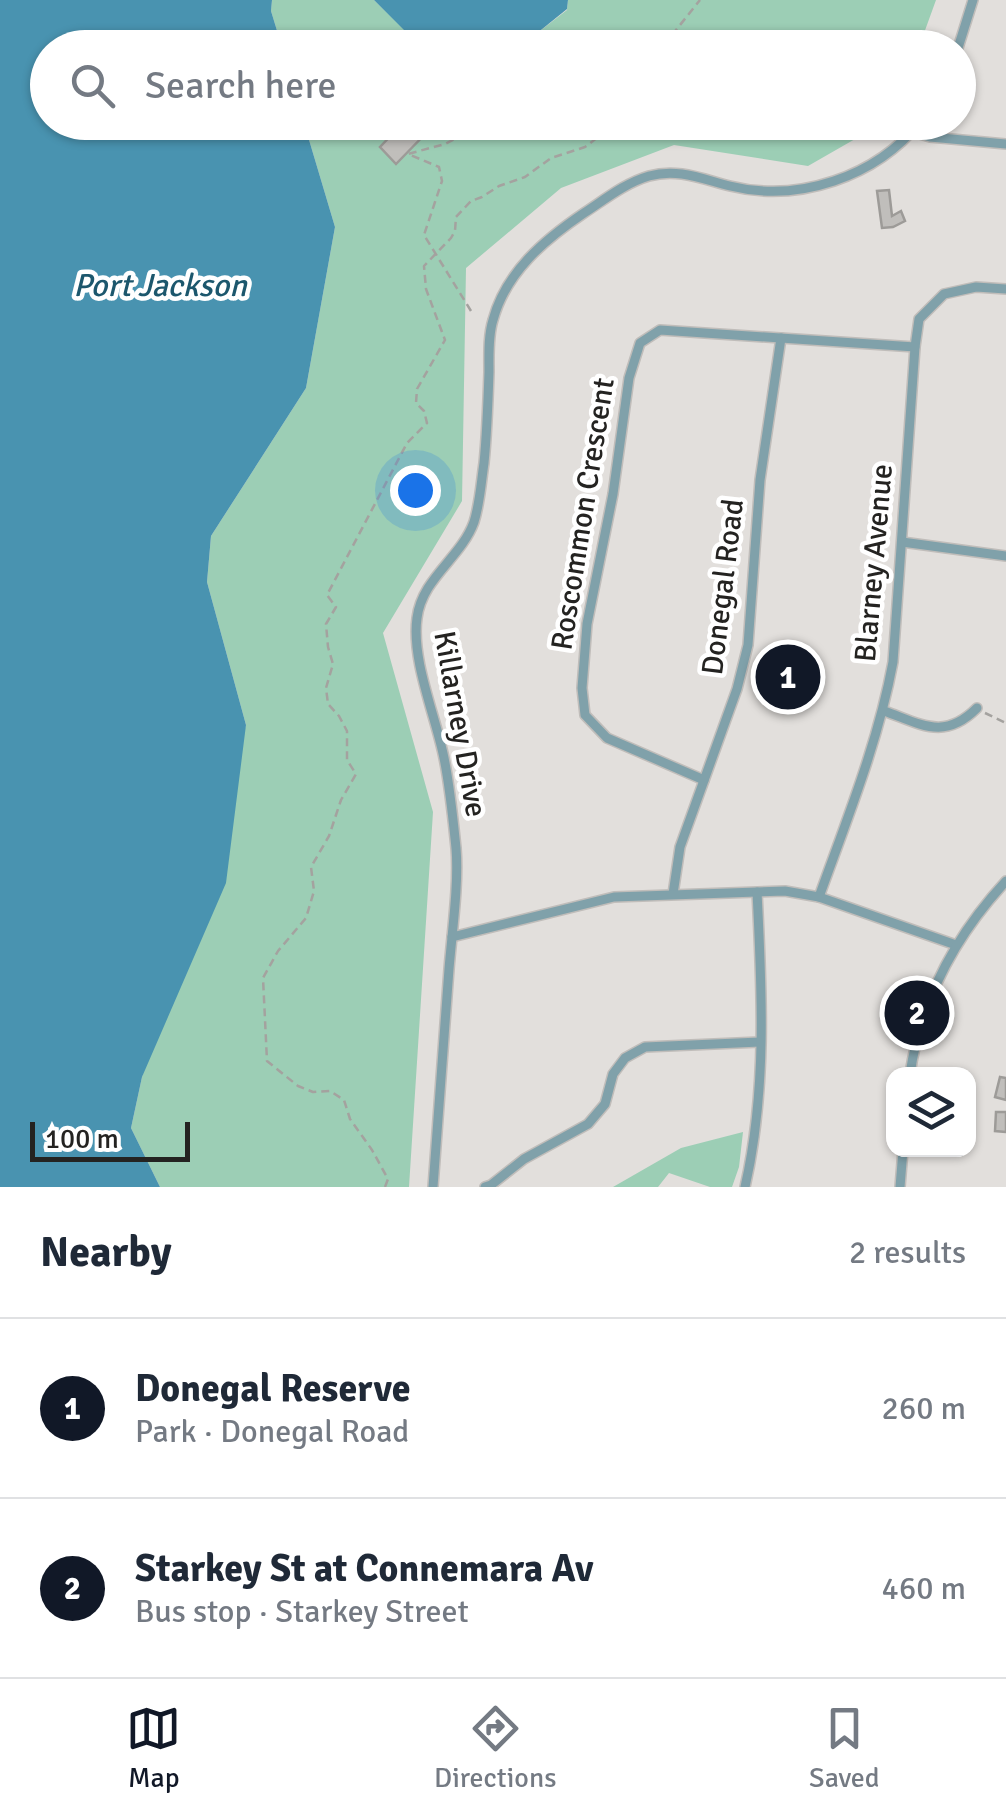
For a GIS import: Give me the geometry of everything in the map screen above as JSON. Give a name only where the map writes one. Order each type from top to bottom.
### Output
[{"type":"street","points":[[963,30],[972,0]]},
{"type":"street","name":"Killarney Drive","points":[[433,1187],[456,852],[444,760],[416,647],[416,620],[421,599],[473,524],[487,437],[492,323],[500,298],[513,276],[557,231],[626,185],[650,176],[682,172],[732,187],[772,191],[812,188],[854,174],[904,140]]},
{"type":"street","points":[[963,140],[1006,144]]},
{"type":"street","name":"Blarney Avenue","points":[[819,897],[870,757],[893,662],[919,320],[944,294],[976,287],[1006,289]]},
{"type":"street","name":"Roscommon Crescent","points":[[704,780],[607,738],[585,715],[582,688],[587,624],[612,494],[628,378],[640,343],[660,330],[915,347]]},
{"type":"street","name":"Donegal Road","points":[[673,894],[680,847],[738,689],[748,645],[760,480],[781,338]]},
{"type":"street","points":[[902,542],[1006,556]]},
{"type":"street","points":[[884,711],[936,729],[964,720],[977,708]]},
{"type":"street","points":[[912,1067],[928,1003],[956,944],[1006,881]]},
{"type":"street","points":[[452,937],[614,896],[785,891],[819,897],[956,944]]},
{"type":"street","points":[[745,1187],[751,1162],[762,1002],[757,892]]},
{"type":"street","points":[[485,1187],[524,1159],[588,1124],[605,1104],[613,1074],[624,1058],[644,1047],[760,1042]]},
{"type":"street","points":[[900,1187],[902,1157]]},
{"type":"path","points":[[676,30],[700,0]]},
{"type":"path","points":[[453,140],[408,154],[439,168],[442,181],[424,236],[471,311]]},
{"type":"path","points":[[385,1187],[388,1179],[350,1119],[344,1100],[330,1091],[312,1092],[298,1086],[267,1061],[263,978],[278,951],[306,918],[314,891],[311,867],[356,774],[347,760],[346,731],[340,716],[328,704],[326,688],[333,664],[326,624],[336,607],[327,595],[407,444],[427,423],[416,403],[417,389],[444,340],[426,290],[424,266],[451,238],[456,216],[471,201],[595,140]]},
{"type":"path","points":[[977,708],[1006,723]]},
{"type":"green space","points":[[272,0],[374,0],[405,30],[277,30]]},
{"type":"green space","points":[[568,0],[936,0],[925,30],[541,30],[567,10]]},
{"type":"green space","points":[[309,140],[853,140],[808,166],[674,145],[561,188],[466,268],[462,501],[383,633],[433,812],[409,1187],[160,1187],[131,1128],[142,1077],[246,725],[207,582],[211,536],[306,388],[335,227]]},
{"type":"green space","points":[[758,655],[819,659],[812,695],[752,675]]},
{"type":"green space","points":[[743,1132],[732,1187],[710,1187],[669,1173],[658,1187],[613,1187],[681,1148]]},
{"type":"water","name":"Port Jackson","points":[[0,0],[272,0],[277,30],[30,30],[30,140],[309,140],[335,227],[306,388],[211,536],[207,582],[246,725],[226,883],[142,1077],[131,1128],[160,1187],[0,1187]]},
{"type":"water","points":[[374,0],[568,0],[567,9],[541,30],[404,30]]},
{"type":"building","points":[[387,140],[419,140],[396,164],[380,147]]},
{"type":"building","points":[[889,190],[892,216],[901,211],[905,221],[882,228],[877,191]]},
{"type":"building","points":[[1000,1077],[1006,1078],[1006,1100],[995,1097]]},
{"type":"building","points":[[996,1112],[1006,1112],[1006,1132],[995,1131]]},
{"type":"place","name":"Donegal Reserve","points":[[788,677]]},
{"type":"place","name":"Starkey St at Connemara Av","points":[[917,1013]]}]
